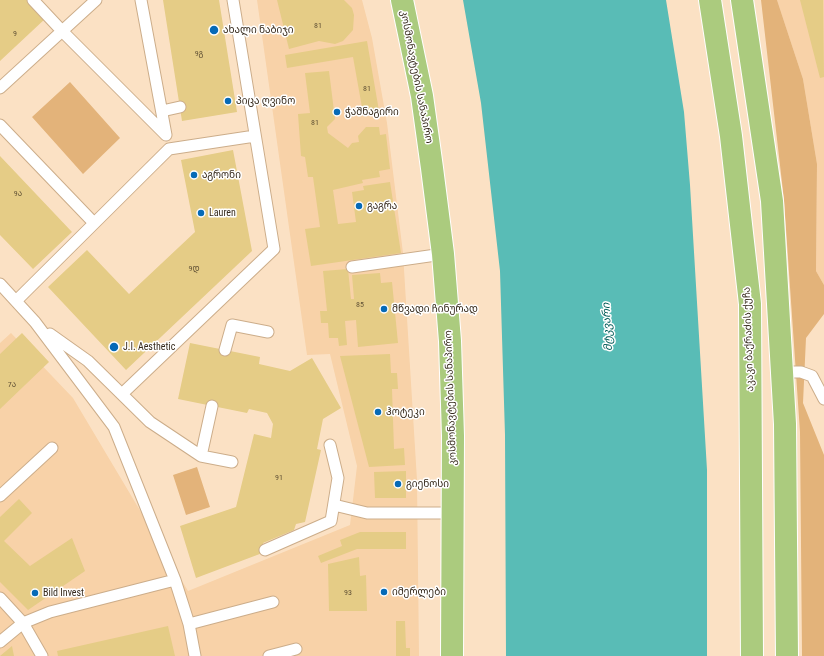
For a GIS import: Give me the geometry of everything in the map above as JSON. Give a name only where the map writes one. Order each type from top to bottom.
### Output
[{"type":"main road","name":"კოსმონავტების სანაპირო","points":[[402,0],[422,96],[443,254],[450,341],[454,513],[452,656]]},
{"type":"main road","name":"აკაკი ბაქრაძის ქუჩა","points":[[710,0],[731,136],[750,304],[752,656]]},
{"type":"main road","points":[[742,0],[772,201],[786,424],[787,656]]},
{"type":"lane","points":[[33,0],[166,135]]},
{"type":"lane","points":[[0,88],[63,32],[96,0]]},
{"type":"lane","points":[[141,0],[169,149]]},
{"type":"lane","points":[[122,394],[274,249],[232,0]]},
{"type":"lane","points":[[162,111],[180,107]]},
{"type":"lane","points":[[2,131],[94,223]]},
{"type":"lane","points":[[16,301],[169,149],[255,136]]},
{"type":"lane","points":[[352,267],[443,254]]},
{"type":"lane","points":[[0,284],[35,322],[114,427],[175,580],[189,624],[195,656]]},
{"type":"lane","points":[[35,322],[61,344],[88,361],[150,422],[201,456],[232,462]]},
{"type":"lane","points":[[226,350],[232,325],[268,332]]},
{"type":"lane","points":[[782,372],[801,372],[812,376],[824,399]]},
{"type":"lane","points":[[201,456],[212,406]]},
{"type":"lane","points":[[265,550],[331,520],[338,478],[330,445]]},
{"type":"lane","points":[[0,496],[52,448]]},
{"type":"lane","points":[[334,505],[367,513],[454,513]]},
{"type":"lane","points":[[0,642],[23,623],[50,612],[175,580]]},
{"type":"lane","points":[[0,598],[23,623],[42,656]]},
{"type":"lane","points":[[189,624],[273,602]]},
{"type":"lane","points":[[269,656],[296,649]]},
{"type":"shaded area","points":[[257,0],[362,0],[372,38],[387,123],[403,253],[417,480],[419,656],[0,656],[0,343],[11,333],[73,398],[188,591],[350,525],[357,466],[330,354],[307,355]]},
{"type":"shaded area","points":[[761,0],[777,0],[803,79],[817,164],[816,271],[824,285],[824,314],[806,338],[803,403],[824,455],[824,656],[802,656],[800,432],[784,200]]},
{"type":"shaded area","points":[[777,0],[824,0],[824,285],[816,271],[817,164],[803,79]]},
{"type":"shaded area","points":[[70,82],[120,138],[83,174],[32,117]]},
{"type":"shaded area","points":[[197,467],[210,507],[186,515],[173,475]]},
{"type":"water","name":"მტკვარი","points":[[463,0],[666,0],[684,112],[690,185],[707,470],[707,656],[506,656],[505,435],[500,271],[481,103]]},
{"type":"building","points":[[0,0],[29,0],[46,18],[0,61]]},
{"type":"building","points":[[163,0],[219,0],[237,112],[182,121]]},
{"type":"building","points":[[277,0],[344,0],[352,8],[354,15],[353,30],[343,41],[335,44],[319,41],[289,49]]},
{"type":"building","points":[[800,0],[823,0],[824,77],[820,78]]},
{"type":"building","points":[[367,41],[379,111],[363,113],[353,57],[287,68],[285,55]]},
{"type":"building","points":[[329,71],[335,119],[327,127],[328,133],[348,148],[352,143],[359,142],[358,136],[366,127],[379,127],[380,135],[386,134],[390,169],[379,171],[380,177],[362,180],[363,183],[333,190],[338,224],[356,222],[352,192],[364,190],[363,186],[390,182],[401,253],[311,266],[305,229],[320,227],[313,177],[308,177],[305,157],[301,156],[298,114],[310,113],[305,73]]},
{"type":"building","points":[[233,150],[252,251],[126,370],[48,287],[87,250],[129,294],[195,232],[181,160]]},
{"type":"building","points":[[0,156],[72,232],[33,269],[0,235]]},
{"type":"building","points":[[348,269],[351,299],[354,299],[352,275],[380,273],[381,283],[392,282],[398,343],[358,347],[356,320],[345,321],[347,345],[339,346],[338,338],[329,338],[328,323],[321,323],[320,311],[327,311],[323,271]]},
{"type":"building","points":[[22,333],[49,362],[0,409],[0,354]]},
{"type":"building","points":[[190,343],[260,357],[259,364],[290,371],[312,358],[341,408],[323,419],[317,449],[321,450],[305,522],[296,524],[294,530],[263,543],[265,552],[196,578],[180,526],[236,507],[254,434],[271,438],[273,424],[267,413],[249,409],[247,413],[178,399]]},
{"type":"building","points":[[390,354],[391,373],[397,373],[398,389],[392,389],[394,449],[404,448],[405,465],[369,467],[340,356]]},
{"type":"building","points":[[406,471],[406,498],[375,498],[374,472]]},
{"type":"building","points":[[19,499],[32,513],[4,541],[30,566],[72,538],[85,571],[28,610],[0,582],[0,517]]},
{"type":"building","points":[[360,532],[406,532],[406,549],[357,549],[321,563],[318,556],[342,546],[340,540]]},
{"type":"building","points":[[359,557],[360,576],[366,575],[367,611],[329,611],[328,564]]},
{"type":"building","points":[[396,621],[405,621],[406,648],[410,648],[410,656],[396,656]]},
{"type":"building","points":[[168,626],[175,656],[58,656],[57,651]]},
{"type":"building","points":[[12,646],[14,656],[0,656]]},
{"type":"place","name":"ახალი ნაბიჯი","points":[[214,30]]},
{"type":"place","name":"პიცა ღვინო","points":[[228,101]]},
{"type":"place","name":"ჭაშნაგირი","points":[[337,112]]},
{"type":"place","name":"აგრონი","points":[[194,175]]},
{"type":"place","name":"გაგრა","points":[[359,206]]},
{"type":"place","name":"Lauren","points":[[201,213]]},
{"type":"place","name":"მწვადი ჩინურად","points":[[384,309]]},
{"type":"place","name":"J.I. Aesthetic","points":[[114,347]]},
{"type":"place","name":"ჰოტეკი","points":[[378,412]]},
{"type":"place","name":"გიენოსი","points":[[398,484]]},
{"type":"place","name":"იმერლები","points":[[384,592]]},
{"type":"place","name":"Bild Invest","points":[[35,593]]}]
